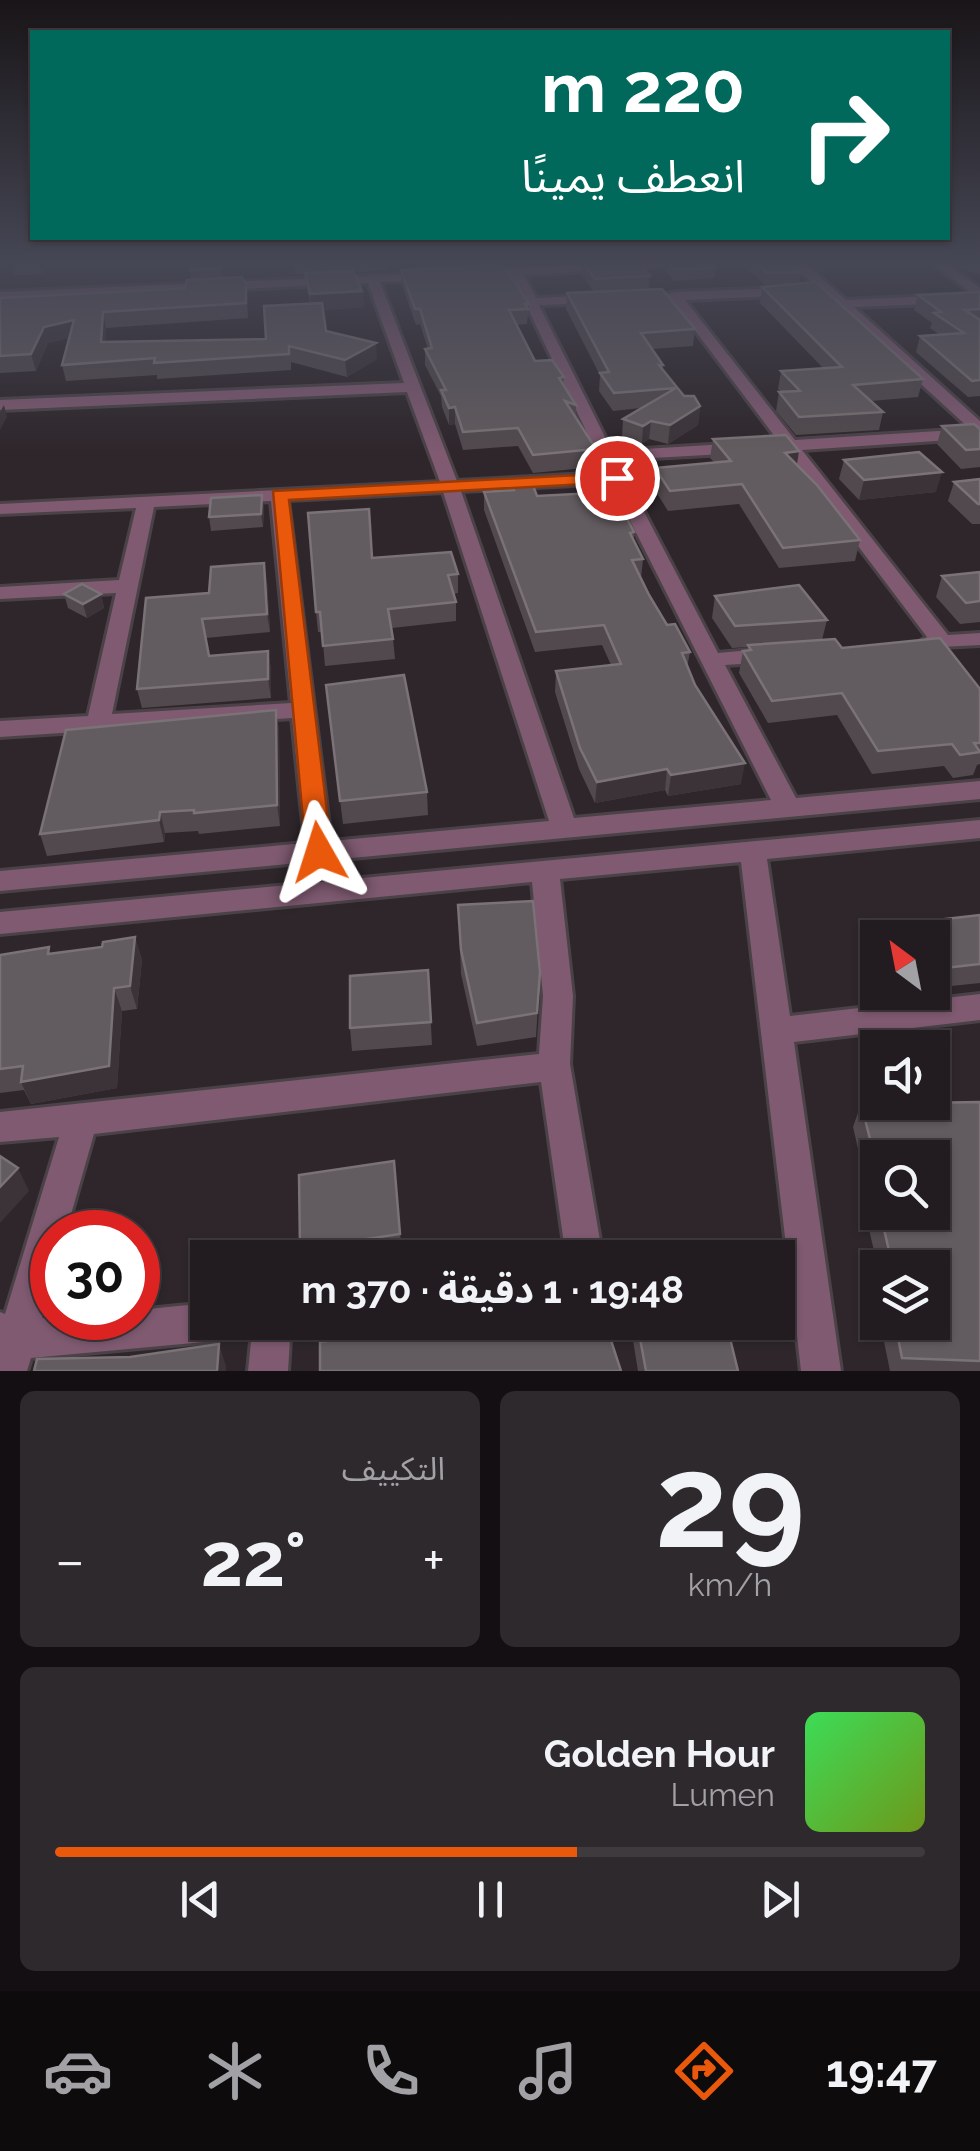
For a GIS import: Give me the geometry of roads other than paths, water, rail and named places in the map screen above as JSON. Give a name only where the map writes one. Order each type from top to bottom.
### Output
[{"type":"street","points":[[390,324],[450,486],[566,829]]},
{"type":"street","points":[[542,324],[788,808]]},
{"type":"street","points":[[688,324],[942,642]]},
{"type":"street","points":[[864,324],[980,431]]},
{"type":"street","points":[[0,404],[413,387]]},
{"type":"street","points":[[954,405],[980,404]]},
{"type":"street","points":[[784,446],[980,431]]},
{"type":"street","points":[[606,456],[756,448]]},
{"type":"street","points":[[0,509],[617,478]]},
{"type":"street","points":[[279,495],[319,852]]},
{"type":"street","points":[[98,724],[146,502]]},
{"type":"street","points":[[0,593],[126,586]]},
{"type":"street","points":[[903,645],[980,639]]},
{"type":"street","points":[[711,660],[788,654]]},
{"type":"street","points":[[0,729],[303,710]]},
{"type":"street","points":[[0,881],[980,790]]},
{"type":"street","points":[[0,923],[980,829]]},
{"type":"street","points":[[753,851],[776,1031],[790,1240]]},
{"type":"street","points":[[545,871],[558,996],[554,1064],[582,1240]]},
{"type":"street","points":[[776,1031],[980,1008]]},
{"type":"street","points":[[0,1128],[542,1068]]},
{"type":"street","points":[[81,1120],[8,1347],[190,1325]]},
{"type":"street","points":[[795,1283],[820,1371]]},
{"type":"street","points":[[268,1371],[271,1340]]}]
